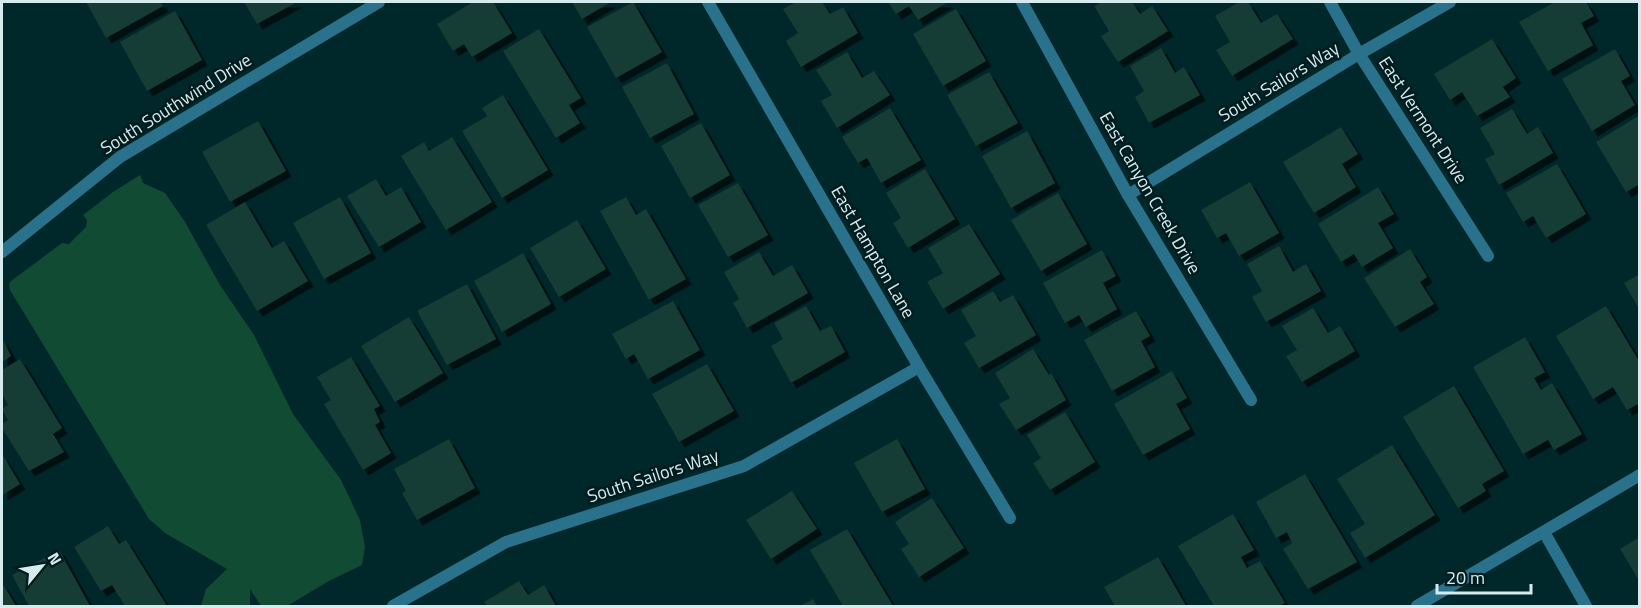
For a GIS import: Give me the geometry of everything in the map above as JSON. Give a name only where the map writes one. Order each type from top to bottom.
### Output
[{"type":"street","name":"South Southwind Drive","points":[[2,252],[120,157],[379,2]]},
{"type":"street","name":"East Hampton Lane","points":[[708,2],[919,367],[1010,518]]},
{"type":"street","name":"East Canyon Creek Drive","points":[[1022,2],[1128,195],[1251,400]]},
{"type":"street","name":"East Vermont Drive","points":[[1330,2],[1359,54],[1488,256]]},
{"type":"street","name":"South Sailors Way","points":[[1128,195],[1359,54],[1450,2]]},
{"type":"street","name":"South Sailors Way","points":[[393,606],[506,542],[744,466],[919,367]]},
{"type":"street","points":[[1417,606],[1640,475]]},
{"type":"street","points":[[1544,532],[1586,606]]},
{"type":"green space","points":[[140,175],[143,183],[165,193],[185,222],[220,285],[254,335],[293,414],[341,480],[360,520],[365,547],[362,565],[287,606],[261,606],[250,589],[250,606],[201,606],[206,589],[227,569],[165,533],[149,519],[10,290],[11,281],[62,243],[69,244],[86,227],[87,220],[83,215]]},
{"type":"building","points":[[86,2],[160,2],[163,6],[106,38]]},
{"type":"building","points":[[244,2],[297,2],[257,24]]},
{"type":"building","points":[[473,2],[493,2],[512,33],[472,57],[464,44],[453,51],[437,24]]},
{"type":"building","points":[[572,2],[611,2],[582,19]]},
{"type":"building","points":[[633,2],[662,52],[616,78],[587,27]]},
{"type":"building","points":[[796,2],[822,2],[830,14],[843,7],[858,33],[801,67],[786,41],[798,33],[783,9]]},
{"type":"building","points":[[888,2],[948,2],[918,20],[909,6],[896,14]]},
{"type":"building","points":[[1102,2],[1132,2],[1140,14],[1152,6],[1168,31],[1118,62],[1101,36],[1109,31],[1094,6]]},
{"type":"building","points":[[1239,2],[1248,2],[1261,23],[1277,14],[1293,39],[1232,76],[1216,50],[1230,42],[1215,16]]},
{"type":"building","points":[[1555,2],[1586,2],[1594,16],[1581,23],[1593,45],[1548,71],[1519,22]]},
{"type":"building","points":[[956,9],[986,61],[943,86],[913,34]]},
{"type":"building","points":[[175,11],[202,60],[147,91],[120,42]]},
{"type":"building","points":[[539,29],[581,98],[569,105],[580,123],[556,138],[503,51]]},
{"type":"building","points":[[1492,39],[1516,78],[1503,87],[1510,97],[1477,116],[1462,92],[1450,100],[1434,74]]},
{"type":"building","points":[[1161,48],[1175,73],[1184,67],[1200,95],[1149,123],[1135,97],[1144,91],[1130,66]]},
{"type":"building","points":[[1615,49],[1630,76],[1621,81],[1635,105],[1592,131],[1562,79]]},
{"type":"building","points":[[847,52],[862,78],[874,71],[890,95],[837,128],[821,101],[832,95],[816,70]]},
{"type":"building","points":[[667,63],[694,114],[650,138],[622,87]]},
{"type":"building","points":[[989,72],[1018,123],[976,146],[947,95]]},
{"type":"building","points":[[503,95],[548,170],[502,198],[462,131],[487,116],[482,108]]},
{"type":"building","points":[[890,108],[921,160],[881,183],[867,158],[858,163],[842,137]]},
{"type":"building","points":[[1512,109],[1527,134],[1538,127],[1553,153],[1499,185],[1485,159],[1495,154],[1480,128]]},
{"type":"building","points":[[1640,115],[1640,184],[1626,192],[1596,142]]},
{"type":"building","points":[[258,121],[286,171],[230,202],[202,152]]},
{"type":"building","points":[[701,123],[730,175],[690,198],[661,146]]},
{"type":"building","points":[[1341,127],[1358,154],[1342,164],[1356,187],[1314,213],[1283,162]]},
{"type":"building","points":[[1027,131],[1055,183],[1011,208],[982,156]]},
{"type":"building","points":[[452,137],[492,202],[446,230],[401,156],[424,142],[429,151]]},
{"type":"building","points":[[1557,164],[1586,214],[1546,238],[1533,216],[1523,222],[1506,193]]},
{"type":"building","points":[[925,169],[955,219],[908,248],[893,223],[901,218],[886,193]]},
{"type":"building","points":[[376,179],[386,196],[401,187],[421,222],[379,247],[347,196]]},
{"type":"building","points":[[1250,182],[1279,233],[1239,256],[1226,233],[1217,238],[1201,210]]},
{"type":"building","points":[[738,183],[768,235],[728,257],[698,205]]},
{"type":"building","points":[[1378,187],[1394,214],[1378,223],[1393,248],[1362,267],[1354,254],[1341,262],[1318,224]]},
{"type":"building","points":[[1058,193],[1087,244],[1041,271],[1011,220]]},
{"type":"building","points":[[340,197],[371,253],[324,279],[293,223]]},
{"type":"building","points":[[626,197],[636,215],[646,209],[686,279],[649,300],[600,211]]},
{"type":"building","points":[[245,202],[272,248],[284,241],[308,281],[257,311],[206,225]]},
{"type":"building","points":[[577,220],[606,269],[559,297],[530,248]]},
{"type":"building","points":[[969,224],[1000,274],[943,309],[927,282],[943,273],[928,248]]},
{"type":"building","points":[[1279,246],[1293,272],[1306,264],[1321,291],[1266,322],[1252,297],[1262,291],[1247,264]]},
{"type":"building","points":[[1410,249],[1427,277],[1420,282],[1434,304],[1395,327],[1364,278]]},
{"type":"building","points":[[1102,250],[1116,276],[1103,283],[1117,309],[1086,327],[1079,315],[1065,323],[1043,283]]},
{"type":"building","points":[[759,252],[773,276],[792,265],[808,293],[747,328],[733,303],[739,299],[724,272]]},
{"type":"building","points":[[523,253],[551,304],[502,332],[474,281]]},
{"type":"building","points":[[1640,274],[1640,310],[1624,283]]},
{"type":"building","points":[[467,284],[496,339],[447,365],[417,311]]},
{"type":"building","points":[[993,291],[1000,302],[1013,295],[1036,335],[979,368],[964,343],[976,336],[961,310]]},
{"type":"building","points":[[673,301],[700,350],[648,379],[634,354],[626,359],[612,334]]},
{"type":"building","points":[[806,306],[820,331],[831,326],[845,352],[791,383],[771,346],[783,339],[774,323]]},
{"type":"building","points":[[1606,306],[1640,363],[1640,403],[1627,410],[1613,387],[1593,399],[1556,336]]},
{"type":"building","points":[[1313,308],[1328,333],[1340,326],[1355,351],[1302,382],[1286,356],[1297,350],[1282,326]]},
{"type":"building","points":[[1136,311],[1150,336],[1141,341],[1155,367],[1112,391],[1084,340]]},
{"type":"building","points":[[409,317],[443,373],[395,402],[361,346]]},
{"type":"building","points":[[1525,337],[1545,372],[1534,378],[1541,390],[1552,383],[1582,434],[1554,450],[1548,440],[1523,454],[1473,367]]},
{"type":"building","points":[[2,338],[11,356],[2,362]]},
{"type":"building","points":[[1033,349],[1049,375],[1051,373],[1066,400],[1016,430],[999,404],[1010,398],[995,373]]},
{"type":"building","points":[[351,357],[380,406],[374,409],[380,422],[375,425],[391,453],[363,470],[324,404],[331,400],[317,377]]},
{"type":"building","points":[[20,359],[62,428],[53,434],[64,452],[29,471],[2,428],[2,424],[8,420],[2,409],[8,405],[2,394],[2,370]]},
{"type":"building","points":[[707,364],[734,411],[679,442],[652,394]]},
{"type":"building","points":[[1172,371],[1187,398],[1176,404],[1190,429],[1143,455],[1114,404]]},
{"type":"building","points":[[1454,386],[1504,471],[1482,484],[1486,491],[1458,508],[1403,417]]},
{"type":"building","points":[[1065,412],[1095,462],[1050,490],[1033,463],[1041,458],[1027,435]]},
{"type":"building","points":[[449,439],[475,488],[417,520],[402,493],[406,491],[394,469]]},
{"type":"building","points":[[897,439],[925,489],[882,512],[854,463]]},
{"type":"building","points":[[1392,445],[1435,515],[1365,558],[1350,533],[1365,524],[1337,479]]},
{"type":"building","points":[[2,454],[20,484],[2,495]]},
{"type":"building","points":[[1305,474],[1357,562],[1308,589],[1283,549],[1292,543],[1287,532],[1276,538],[1256,502]]},
{"type":"building","points":[[792,491],[817,529],[771,559],[746,520]]},
{"type":"building","points":[[932,498],[964,548],[919,577],[901,549],[909,544],[895,522]]},
{"type":"building","points":[[1233,514],[1254,550],[1241,557],[1247,568],[1260,561],[1285,603],[1279,606],[1214,606],[1178,546]]},
{"type":"building","points":[[108,526],[119,544],[126,540],[167,606],[125,606],[112,585],[101,591],[74,547]]},
{"type":"building","points":[[847,529],[893,606],[843,606],[810,550]]},
{"type":"building","points":[[1640,537],[1640,582],[1620,549]]},
{"type":"building","points":[[59,550],[90,606],[29,606],[12,575]]},
{"type":"building","points":[[1158,557],[1186,606],[1115,606],[1104,587]]},
{"type":"building","points":[[519,581],[528,595],[544,585],[556,606],[487,606],[484,602]]},
{"type":"building","points":[[2,583],[16,606],[2,606]]},
{"type":"building","points":[[813,599],[817,606],[800,606]]}]
